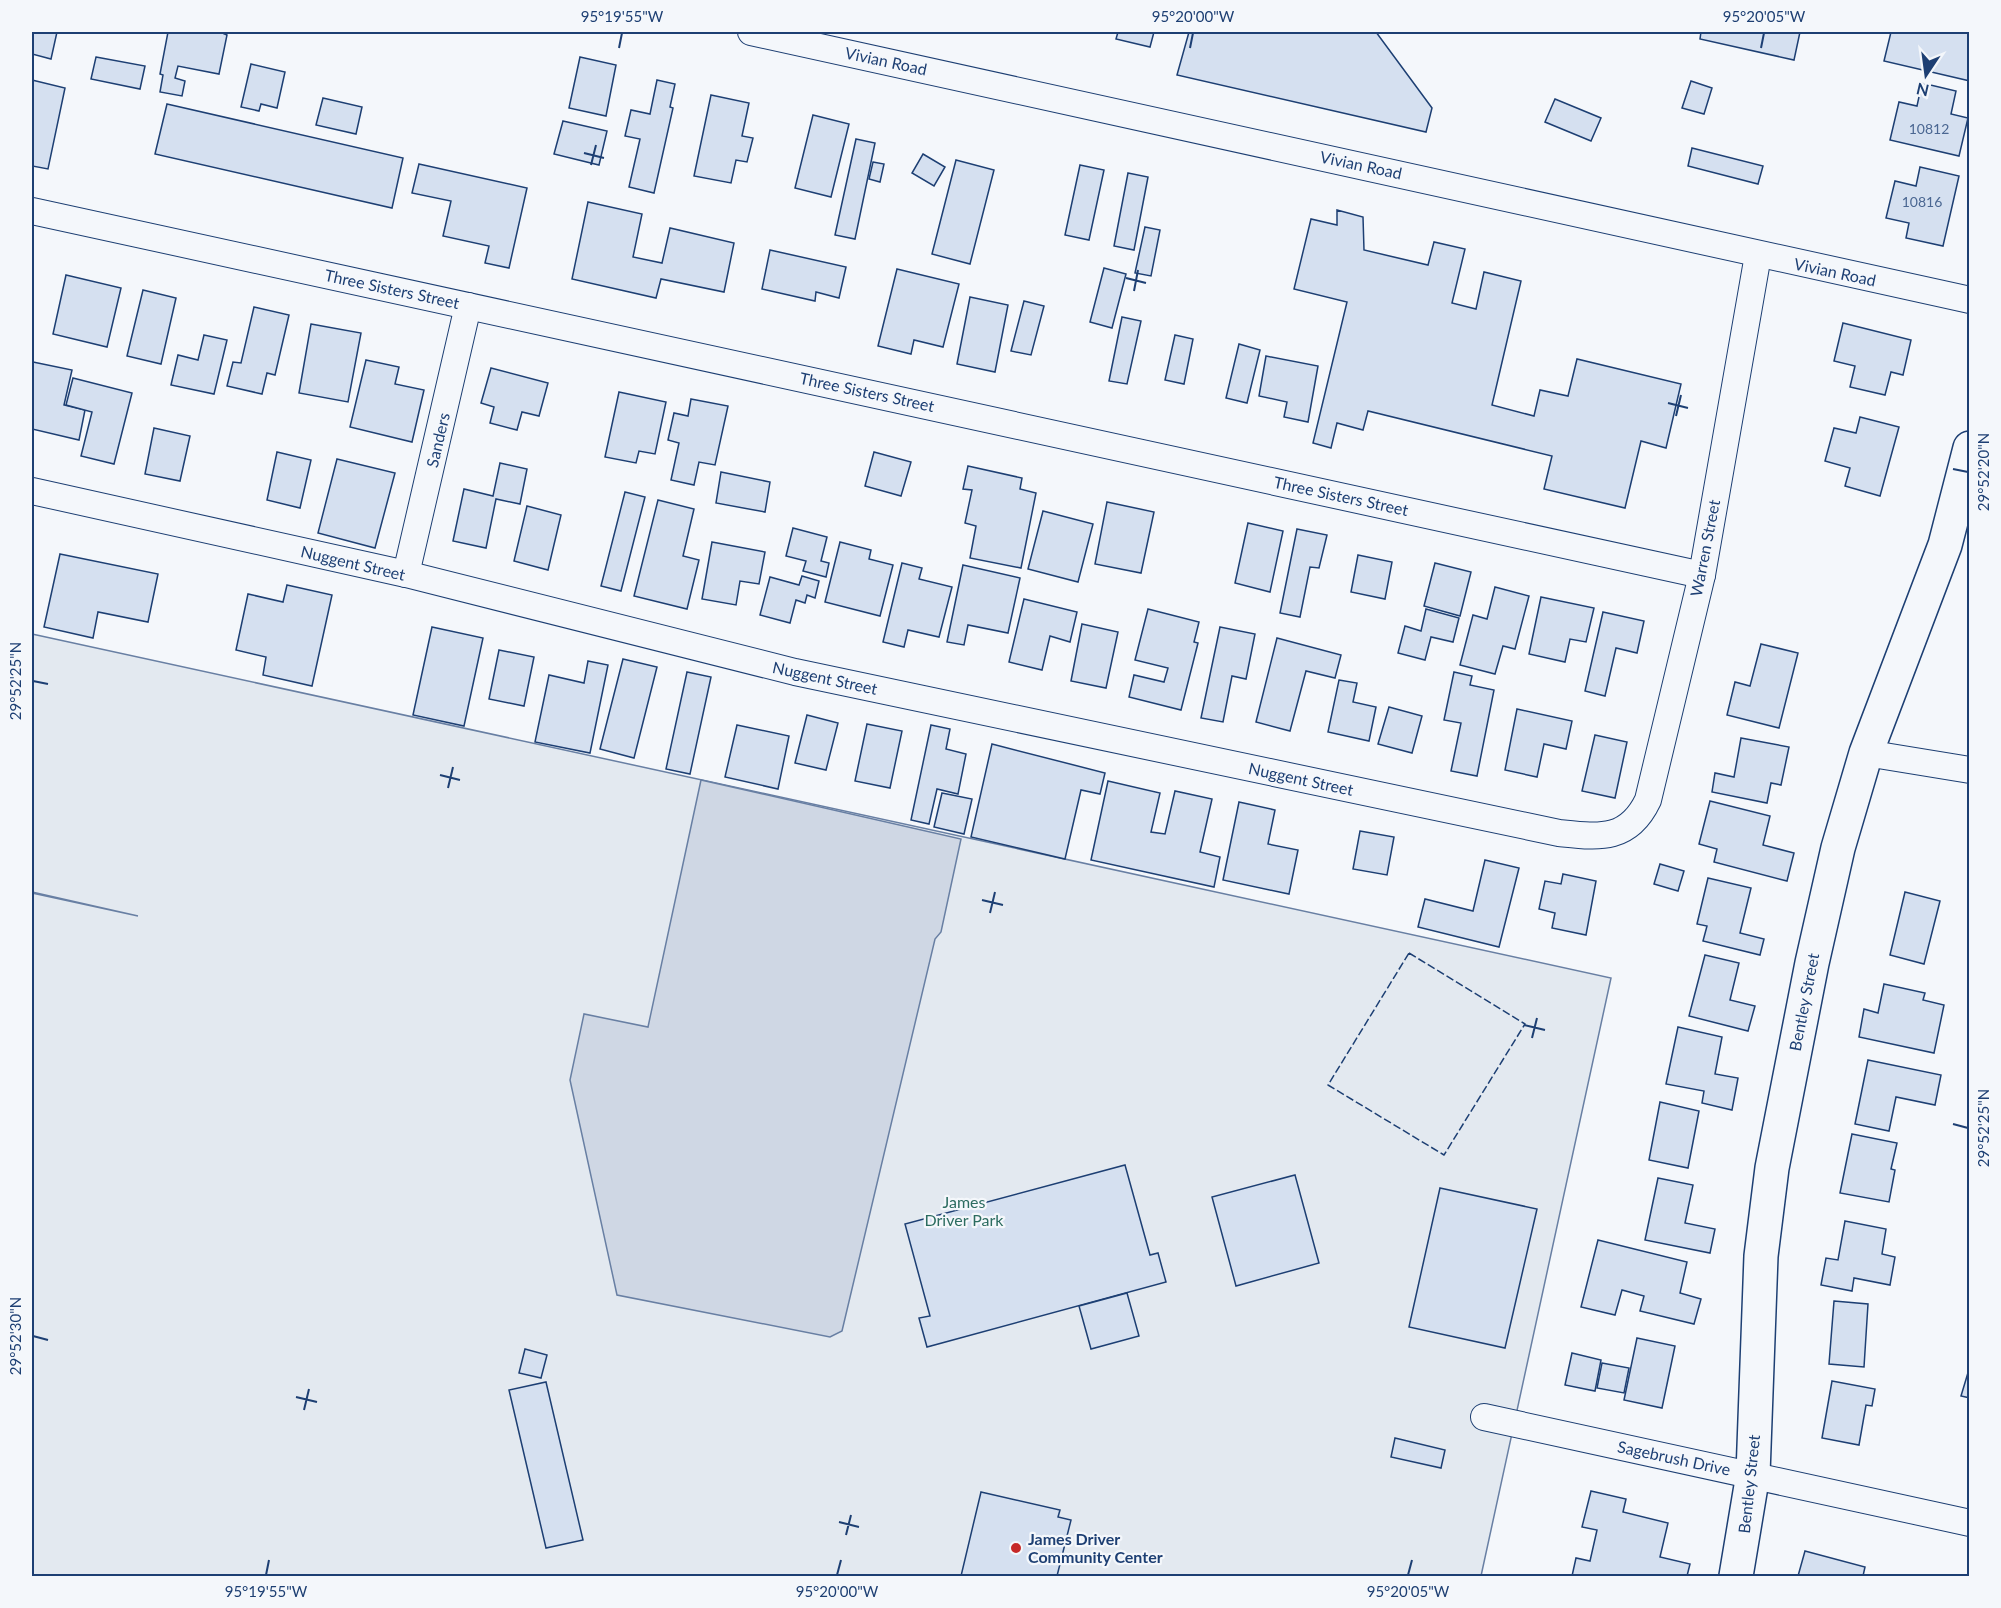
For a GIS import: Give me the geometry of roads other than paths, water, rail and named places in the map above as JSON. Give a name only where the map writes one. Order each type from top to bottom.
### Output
[{"type":"street","name":"Vivian Road","points":[[751,32],[1479,190],[1758,255],[1970,300]]},
{"type":"street","name":"Three Sisters Street","points":[[32,211],[1702,575]]},
{"type":"street","name":"Warren Street","points":[[1623,830],[1642,812],[1648,800],[1702,575],[1758,255]]},
{"type":"street","name":"Sanders","points":[[406,574],[468,306]]},
{"type":"street","name":"Bentley Street","points":[[1736,1576],[1753,1474],[1761,1256],[1772,1168],[1812,963],[1838,848],[1866,753],[1945,545],[1970,447]]},
{"type":"street","name":"Nuggent Street","points":[[32,491],[406,574],[830,680],[1559,833],[1598,837],[1623,830]]},
{"type":"street","points":[[1866,753],[1970,770]]},
{"type":"street","name":"Sagebrush Drive","points":[[1484,1417],[1970,1523]]},
{"type":"place","name":"James Driver Community Center","points":[[1016,1548]]},
{"type":"park label","name":"James Driver Park","points":[[964,1211]]}]
